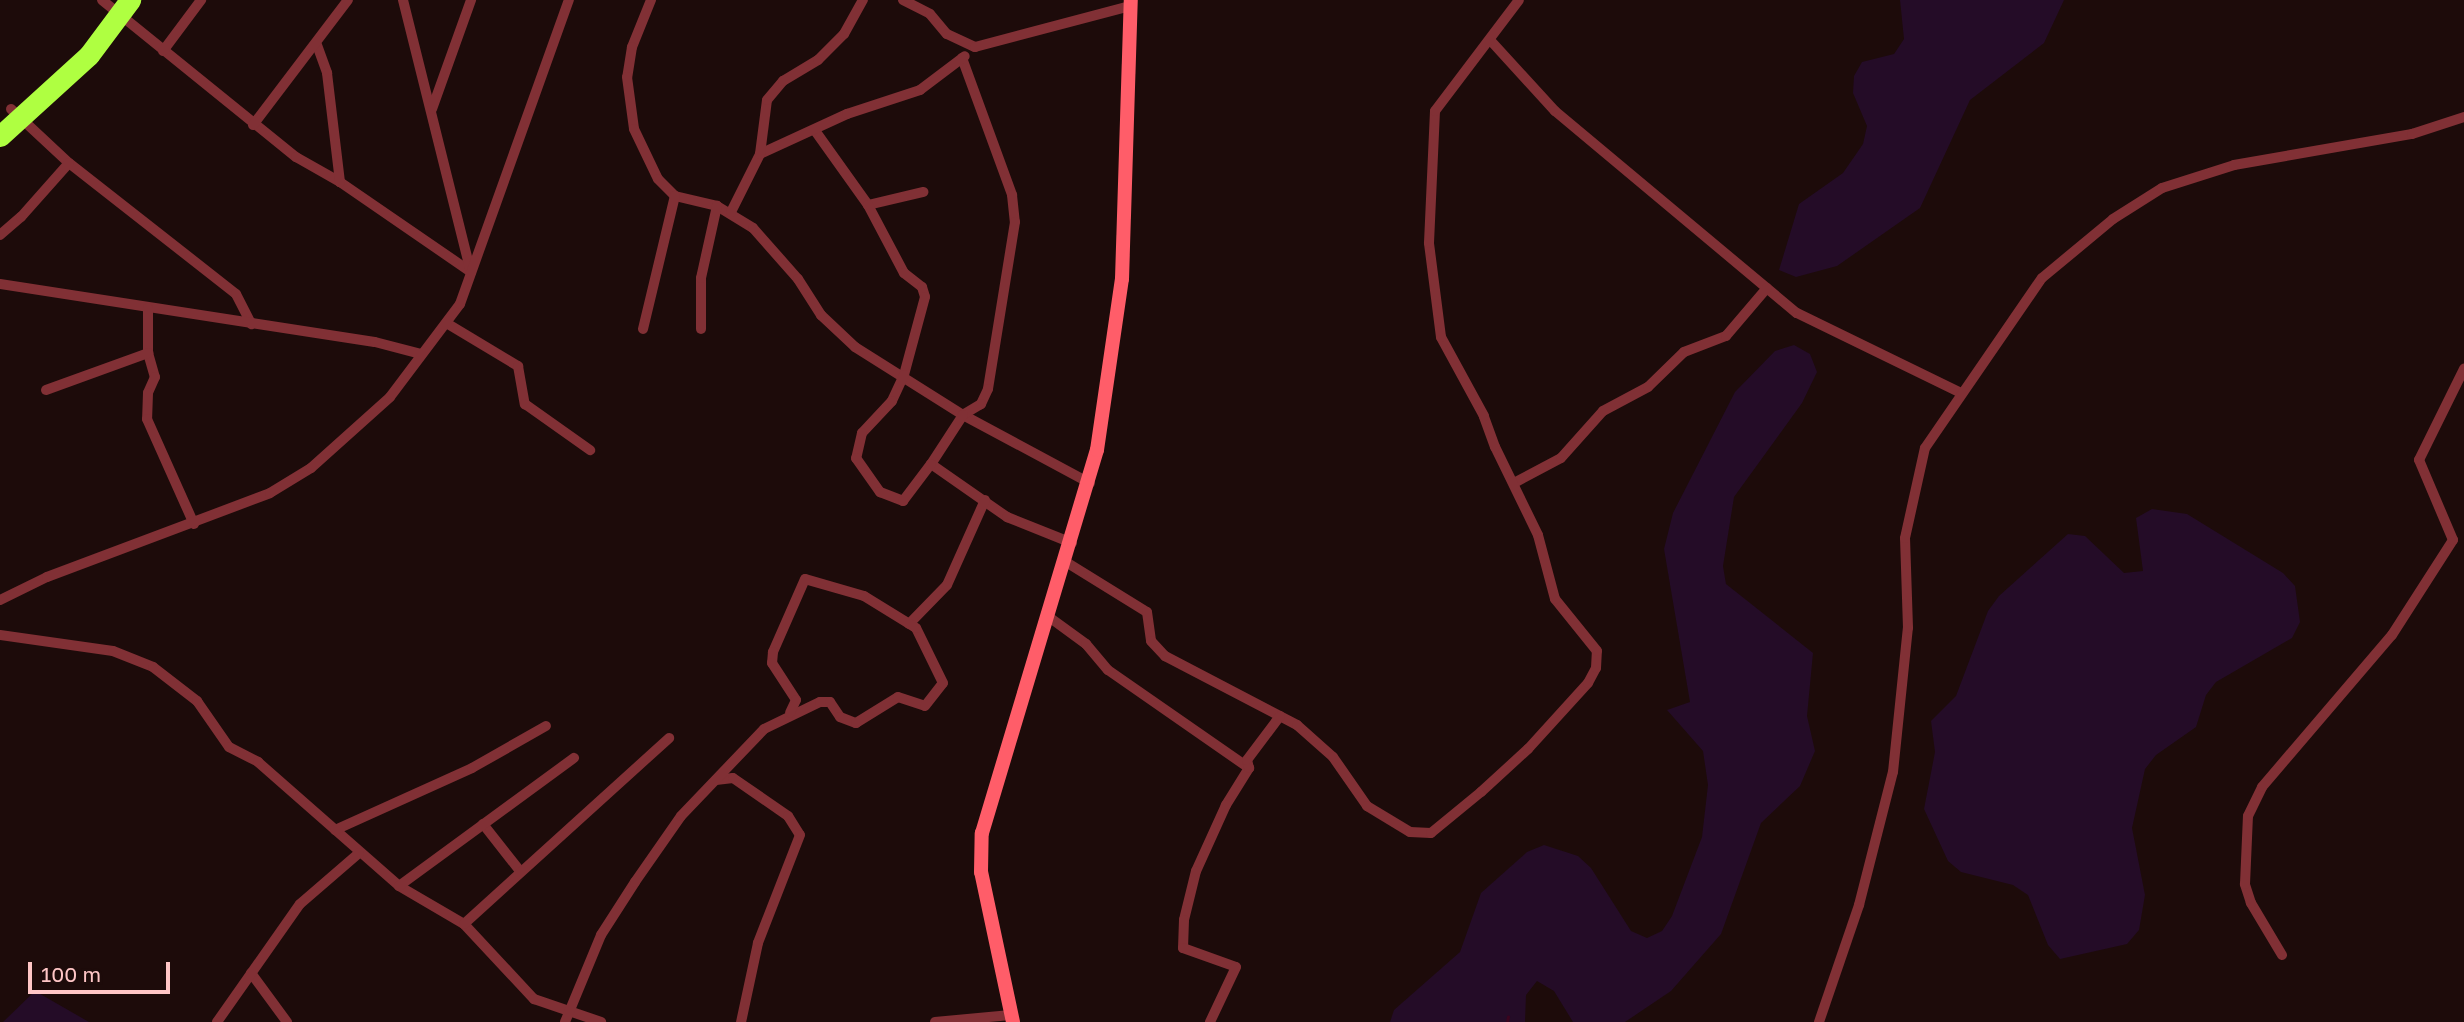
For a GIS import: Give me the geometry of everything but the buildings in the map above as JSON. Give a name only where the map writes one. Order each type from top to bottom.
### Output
[{"type":"highway","points":[[0,136],[11,115],[89,55],[115,4]]},
{"type":"street","points":[[163,51],[201,0]]},
{"type":"street","points":[[253,125],[317,45],[348,0]]},
{"type":"street","points":[[403,0],[471,272]]},
{"type":"street","points":[[432,110],[471,0]]},
{"type":"street","points":[[0,600],[47,577],[194,524],[270,493],[311,468],[390,397],[448,324],[501,200],[569,0]]},
{"type":"street","points":[[651,0],[632,47],[627,77],[634,129],[658,179],[675,196],[717,206],[731,212],[752,228],[798,279],[835,330],[963,415],[1090,483]]},
{"type":"street","points":[[731,212],[761,155],[767,100],[783,81],[818,60],[844,34],[863,0]]},
{"type":"street","points":[[903,0],[930,14],[947,34],[975,47]]},
{"type":"street","points":[[1066,562],[1147,612],[1151,641],[1165,656],[1280,716],[1333,757],[1367,806],[1420,835],[1431,833],[1528,749],[1588,683],[1599,658],[1555,598],[1549,564],[1514,483],[1441,337],[1429,243],[1435,111],[1491,41],[1519,0]]},
{"type":"street","points":[[761,155],[816,132],[847,114],[920,90],[975,47],[1130,3],[1122,279],[1090,483],[982,833],[981,872],[1012,1018],[935,1022]]},
{"type":"street","points":[[115,4],[163,51],[296,158],[340,182],[471,272]]},
{"type":"street","points":[[1491,41],[1555,111],[1797,313],[1961,393]]},
{"type":"street","points":[[317,45],[327,73],[340,182]]},
{"type":"street","points":[[816,132],[868,205],[904,273],[922,287],[925,297],[904,375],[892,401],[862,433],[856,458],[880,492],[903,501],[932,464],[963,415],[981,404],[988,389],[1015,222],[1012,195],[962,58]]},
{"type":"street","points":[[11,115],[236,295],[251,324]]},
{"type":"street","points":[[1819,1022],[1860,905],[1893,772],[1906,652],[1905,538],[1914,485],[1925,448],[2042,278],[2145,196],[2234,164],[2412,135],[2464,117]]},
{"type":"street","points":[[0,235],[22,217],[69,163]]},
{"type":"street","points":[[868,205],[923,192]]},
{"type":"street","points":[[643,329],[675,196]]},
{"type":"street","points":[[701,329],[701,278],[717,206]]},
{"type":"street","points":[[0,284],[375,342],[421,355]]},
{"type":"street","points":[[1514,483],[1561,458],[1603,411],[1648,387],[1684,352],[1726,336],[1767,288]]},
{"type":"street","points":[[148,308],[148,353],[155,377],[148,393],[147,419],[194,524]]},
{"type":"street","points":[[448,324],[518,366],[525,404],[590,450]]},
{"type":"street","points":[[46,390],[148,353]]},
{"type":"street","points":[[2282,955],[2251,903],[2245,884],[2248,816],[2262,787],[2392,635],[2453,540],[2419,460],[2464,369]]},
{"type":"street","points":[[932,464],[1007,517],[1072,543]]},
{"type":"street","points":[[909,624],[947,585],[985,500]]},
{"type":"street","points":[[567,1018],[601,935],[681,816],[764,729],[790,713],[825,701],[840,717],[856,723],[898,697],[929,704],[943,683],[922,635],[909,624],[864,596],[805,579],[773,652],[772,663],[796,700],[790,713]]},
{"type":"street","points":[[1049,617],[1086,644],[1108,670],[1249,768]]},
{"type":"street","points":[[0,635],[113,651],[153,667],[197,701],[229,747],[258,762],[399,886],[464,925],[534,999],[567,1018],[601,1022]]},
{"type":"street","points":[[1210,1022],[1236,967],[1183,948],[1184,920],[1196,871],[1226,805],[1249,768],[1247,760],[1280,716]]},
{"type":"street","points":[[335,830],[472,768],[546,726]]},
{"type":"street","points":[[464,925],[520,871],[669,738]]},
{"type":"street","points":[[399,886],[574,758]]},
{"type":"street","points":[[716,779],[733,778],[788,816],[800,835],[758,943],[741,1022]]},
{"type":"street","points":[[483,824],[520,871]]},
{"type":"street","points":[[217,1022],[262,953],[300,904],[359,853]]},
{"type":"street","points":[[261,982],[262,953]]},
{"type":"street","points":[[251,972],[261,982],[287,1022]]},
{"type":"shaded area","points":[[1900,0],[2064,0],[2044,43],[1970,100],[1920,208],[1837,266],[1796,277],[1779,270],[1799,204],[1843,173],[1863,144],[1867,126],[1853,93],[1854,76],[1862,62],[1894,54],[1904,39]]},
{"type":"shaded area","points":[[1794,345],[1810,354],[1817,372],[1802,403],[1734,497],[1723,566],[1726,584],[1813,653],[1807,716],[1815,751],[1800,786],[1761,823],[1721,934],[1671,991],[1625,1022],[1573,1022],[1554,991],[1537,981],[1526,995],[1525,1022],[1390,1022],[1394,1010],[1460,952],[1481,893],[1527,852],[1544,845],[1578,856],[1591,868],[1631,931],[1647,938],[1662,931],[1672,916],[1702,837],[1708,785],[1703,751],[1667,710],[1690,702],[1664,549],[1673,513],[1735,392],[1775,351]]},
{"type":"shaded area","points":[[2152,509],[2187,514],[2283,573],[2295,586],[2300,622],[2292,638],[2216,682],[2206,695],[2196,727],[2156,755],[2145,769],[2132,828],[2145,895],[2139,930],[2127,944],[2060,959],[2048,945],[2028,895],[2013,885],[1961,872],[1948,861],[1924,809],[1935,752],[1931,721],[1956,696],[1988,611],[1999,596],[2068,534],[2085,536],[2124,573],[2143,571],[2136,518]]},
{"type":"shaded area","points":[[35,991],[89,1022],[3,1022]]},
{"type":"waterway","points":[[1507,1022],[1508,1017]]}]
